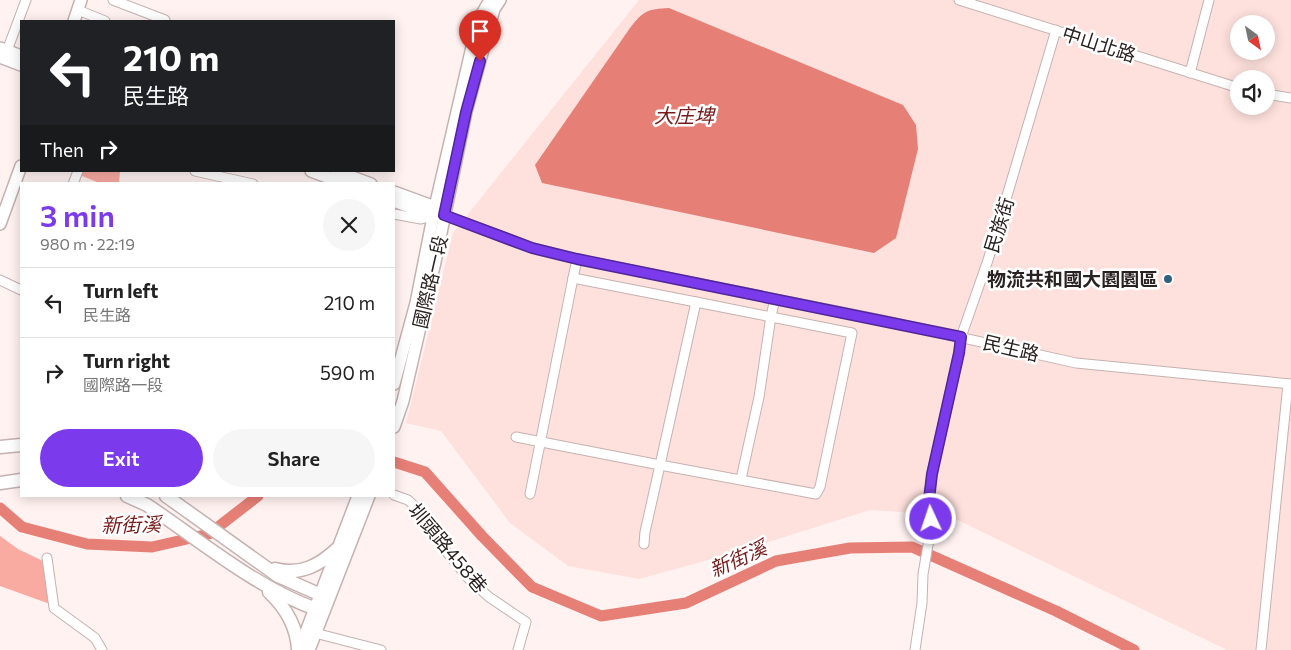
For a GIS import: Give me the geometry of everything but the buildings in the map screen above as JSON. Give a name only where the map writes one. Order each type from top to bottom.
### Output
[{"type":"highway","points":[[0,483],[20,480]]},
{"type":"highway","points":[[130,497],[147,505],[256,580],[294,601],[321,603]]},
{"type":"highway","points":[[167,497],[265,567],[300,587],[321,603]]},
{"type":"highway","points":[[265,567],[292,572],[304,570],[327,558],[339,548]]},
{"type":"highway","points":[[256,580],[271,594],[286,613],[295,630],[298,650]]},
{"type":"main road","name":"國際路一段","points":[[395,380],[416,303],[478,21],[490,0]]},
{"type":"main road","name":"國際路一段","points":[[395,423],[403,401],[437,212],[494,10],[500,0]]},
{"type":"main road","points":[[3,53],[20,56]]},
{"type":"main road","points":[[3,53],[20,64]]},
{"type":"main road","points":[[0,224],[3,207],[20,168]]},
{"type":"main road","points":[[315,172],[341,182]]},
{"type":"main road","points":[[339,172],[366,182]]},
{"type":"main road","name":"民生路","points":[[395,192],[437,212]]},
{"type":"main road","name":"民生路","points":[[395,201],[437,212]]},
{"type":"main road","points":[[309,650],[311,632],[358,497]]},
{"type":"main road","points":[[321,603],[369,497]]},
{"type":"main road","points":[[298,650],[311,632]]},
{"type":"street","points":[[3,53],[26,0]]},
{"type":"street","points":[[113,0],[165,20]]},
{"type":"street","name":"中山北路","points":[[959,0],[1230,85]]},
{"type":"street","points":[[1190,73],[1209,0]]},
{"type":"street","points":[[78,10],[103,20]]},
{"type":"street","name":"民族街","points":[[915,650],[931,519],[929,499],[932,474],[961,337],[988,260],[1056,30]]},
{"type":"street","points":[[1275,95],[1291,98]]},
{"type":"street","points":[[199,172],[244,182]]},
{"type":"street","points":[[395,214],[421,219],[437,212]]},
{"type":"street","name":"民生路","points":[[437,212],[532,248],[577,259],[961,337],[1076,363],[1290,384]]},
{"type":"street","points":[[530,494],[577,259]]},
{"type":"street","points":[[516,437],[816,494],[820,487],[852,333],[573,278]]},
{"type":"street","points":[[0,280],[20,290]]},
{"type":"street","points":[[741,479],[759,396],[770,316],[775,299]]},
{"type":"street","points":[[644,544],[644,532],[696,302]]},
{"type":"street","points":[[1261,650],[1290,384]]},
{"type":"street","name":"圳頭路458巷","points":[[395,495],[408,500],[424,515],[440,544],[469,579],[489,597],[526,622],[518,650]]},
{"type":"street","points":[[47,558],[54,608],[95,638],[102,650]]},
{"type":"street","points":[[311,632],[381,650]]},
{"type":"shaded area","points":[[639,0],[1291,0],[1291,650],[1227,650],[947,515],[870,510],[730,554],[639,579],[568,566],[510,523],[441,431],[406,423],[453,233]]},
{"type":"shaded area","points":[[78,172],[120,172],[119,182],[97,182],[77,174]]},
{"type":"shaded area","points":[[0,536],[18,549],[45,562],[50,604],[0,586]]},
{"type":"water","name":"大庄埤","points":[[669,8],[903,105],[916,125],[918,149],[896,238],[874,253],[542,183],[535,165],[630,28],[642,14],[650,10]]},
{"type":"waterway","name":"新街溪","points":[[395,462],[425,472],[482,536],[532,587],[601,616],[686,603],[776,561],[850,548],[912,547],[1056,611],[1134,650]]},
{"type":"waterway","name":"新街溪","points":[[0,508],[22,527],[87,544],[152,547],[209,534],[257,497]]},
{"type":"place","name":"物流共和國大園園區","points":[[1168,279]]},
{"type":"route","points":[[480,61],[466,112],[444,215],[532,248],[577,259],[961,337],[932,474],[929,499],[931,519]]}]
